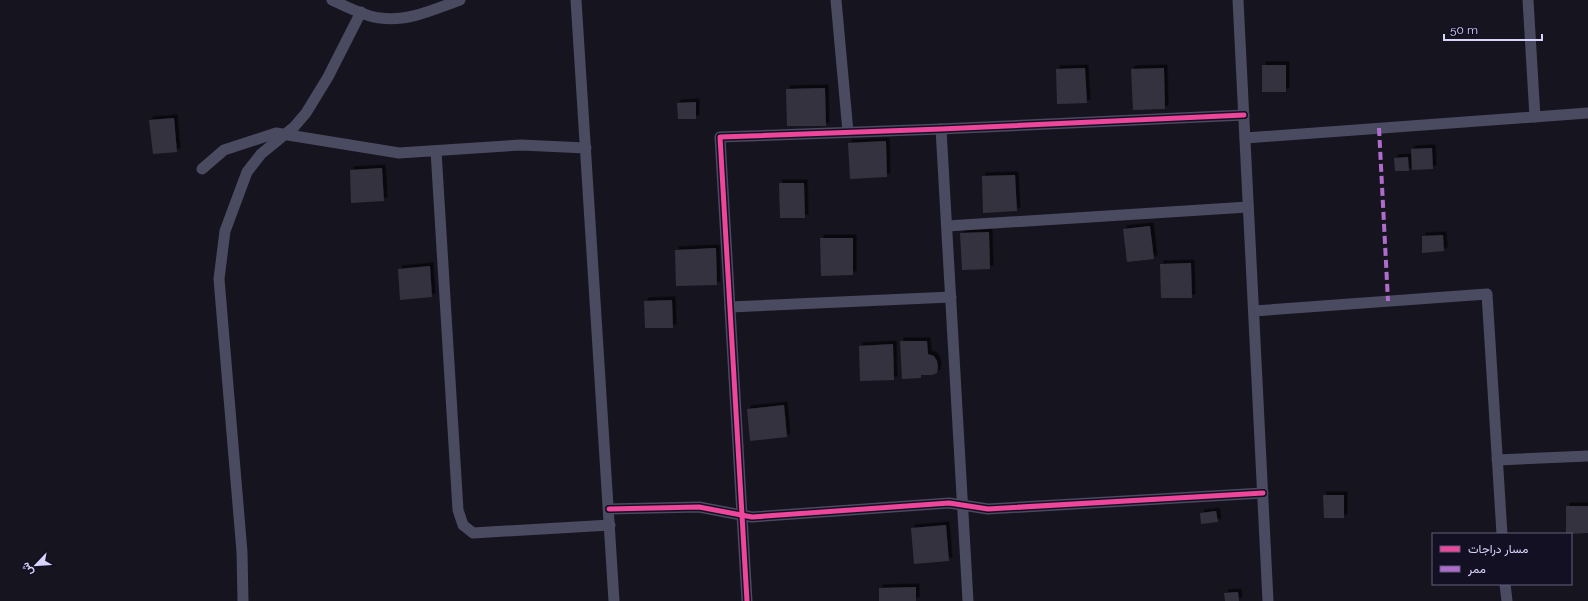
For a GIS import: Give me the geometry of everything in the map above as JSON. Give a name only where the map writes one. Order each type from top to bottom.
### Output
[{"type":"street","points":[[332,0],[380,18],[410,17],[460,0]]},
{"type":"street","points":[[576,0],[614,601]]},
{"type":"street","points":[[836,0],[848,132]]},
{"type":"street","points":[[1238,0],[1268,601]]},
{"type":"street","points":[[1528,0],[1535,117]]},
{"type":"street","points":[[243,601],[242,552],[219,279],[225,231],[247,172],[261,154],[294,127],[306,113],[328,77],[361,12]]},
{"type":"street","points":[[1245,138],[1588,114]]},
{"type":"street","points":[[747,601],[720,137],[941,129],[1244,115]]},
{"type":"street","points":[[941,129],[968,601]]},
{"type":"street","points":[[202,169],[224,150],[276,133],[399,154],[521,145],[586,148]]},
{"type":"street","points":[[436,151],[458,510],[463,525],[473,533],[610,525]]},
{"type":"street","points":[[947,226],[1248,207]]},
{"type":"street","points":[[1254,311],[1487,294],[1502,533]]},
{"type":"street","points":[[730,307],[951,297]]},
{"type":"street","points":[[1497,460],[1588,456]]},
{"type":"street","points":[[609,509],[699,507],[752,517],[949,502],[988,509],[1263,492]]},
{"type":"street","points":[[1505,585],[1506,601]]},
{"type":"building","points":[[1262,65],[1286,65],[1286,92],[1262,92]]},
{"type":"building","points":[[1085,68],[1087,103],[1057,104],[1056,69]]},
{"type":"building","points":[[1164,68],[1165,109],[1133,110],[1131,69]]},
{"type":"building","points":[[825,88],[826,126],[787,126],[786,89]]},
{"type":"building","points":[[696,102],[696,119],[678,119],[677,103]]},
{"type":"building","points":[[174,118],[177,152],[153,154],[149,120]]},
{"type":"building","points":[[886,141],[887,177],[850,179],[848,143]]},
{"type":"building","points":[[1432,148],[1433,169],[1412,170],[1411,149]]},
{"type":"building","points":[[1408,157],[1409,171],[1395,171],[1394,158]]},
{"type":"building","points":[[382,168],[384,201],[351,203],[350,170]]},
{"type":"building","points":[[1015,175],[1017,211],[983,213],[982,176]]},
{"type":"building","points":[[779,183],[804,183],[805,218],[780,218]]},
{"type":"building","points":[[1150,226],[1154,259],[1127,262],[1123,229]]},
{"type":"building","points":[[989,232],[990,269],[962,270],[960,233]]},
{"type":"building","points":[[1443,235],[1444,251],[1422,253],[1422,236]]},
{"type":"building","points":[[820,238],[853,238],[853,275],[821,276]]},
{"type":"building","points":[[716,248],[717,285],[676,286],[675,250]]},
{"type":"building","points":[[1191,263],[1192,298],[1161,298],[1160,264]]},
{"type":"building","points":[[430,266],[432,297],[400,300],[398,269]]},
{"type":"building","points":[[672,300],[673,328],[645,328],[644,301]]},
{"type":"building","points":[[900,341],[927,341],[928,354],[934,356],[937,361],[937,373],[932,375],[921,375],[921,378],[902,379]]},
{"type":"building","points":[[893,344],[894,380],[860,381],[859,346]]},
{"type":"building","points":[[784,405],[787,437],[750,441],[747,409]]},
{"type":"building","points":[[1323,495],[1344,495],[1344,518],[1324,518]]},
{"type":"building","points":[[1566,506],[1588,506],[1588,533],[1566,533]]},
{"type":"building","points":[[1216,511],[1218,522],[1201,524],[1200,513]]},
{"type":"building","points":[[946,525],[949,561],[914,564],[911,528]]},
{"type":"building","points":[[916,587],[916,601],[879,601],[879,588]]},
{"type":"building","points":[[1238,592],[1239,601],[1225,601],[1224,593]]},
{"type":"marked path","points":[[1379,128],[1388,301]]},
{"type":"cycle path","points":[[747,601],[720,137],[941,129],[1244,115]]},
{"type":"cycle path","points":[[609,509],[699,507],[752,517],[949,503],[988,509],[1263,493]]}]
